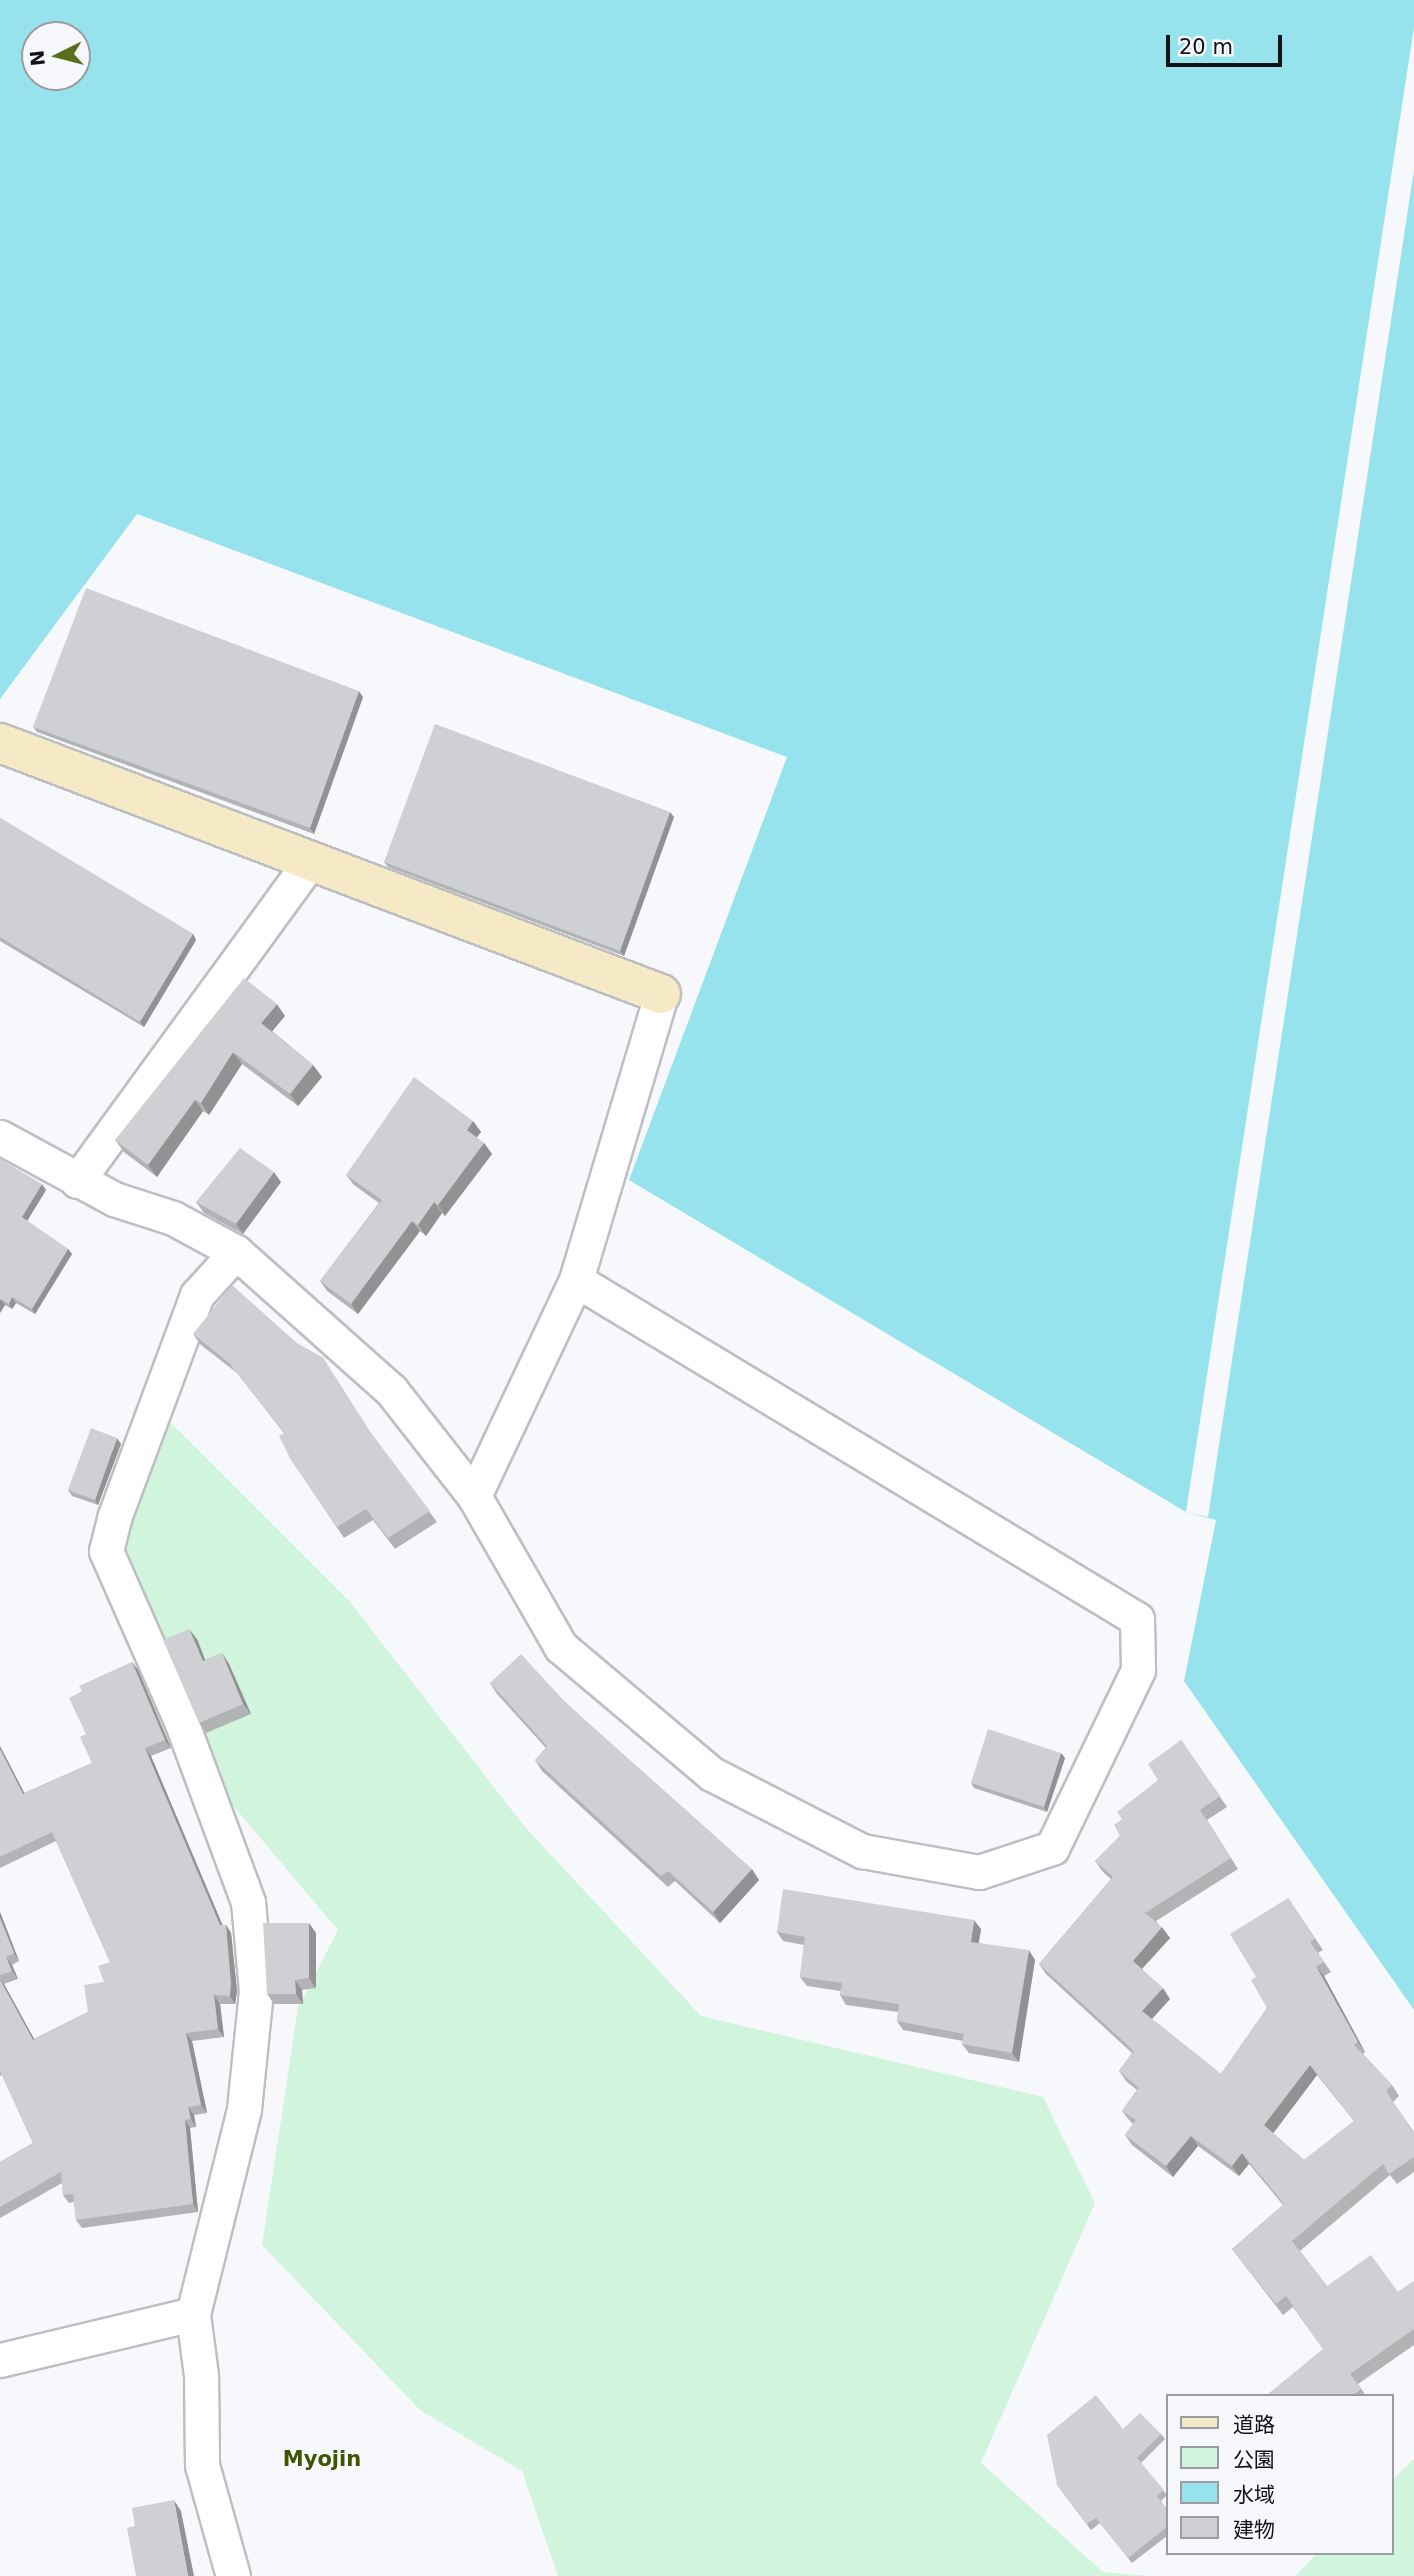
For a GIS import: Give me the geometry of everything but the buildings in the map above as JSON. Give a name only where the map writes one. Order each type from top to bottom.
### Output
[{"type":"street","points":[[0,743],[308,864],[661,994],[576,1280],[474,1496]]},
{"type":"street","points":[[77,1181],[308,864]]},
{"type":"street","points":[[0,1137],[77,1181],[114,1199],[173,1218],[236,1252],[391,1390],[474,1496],[561,1647],[712,1774],[862,1851],[979,1872],[1052,1849],[1138,1670],[1137,1619],[576,1280]]},
{"type":"street","points":[[233,2576],[202,2465],[201,2375],[193,2314],[244,2109],[256,1991],[248,1902],[181,1721],[106,1551],[114,1518],[197,1296],[236,1252]]},
{"type":"street","points":[[0,2360],[193,2314]]},
{"type":"green space","points":[[153,1405],[350,1602],[525,1827],[701,2016],[1043,2097],[1095,2203],[981,2463],[1103,2572],[1148,2576],[558,2576],[522,2471],[420,2410],[262,2245],[298,2008],[338,1930],[230,1802],[118,1556]]},
{"type":"green space","points":[[1414,2459],[1414,2576],[1295,2576],[1316,2555],[1393,2555],[1393,2479]]},
{"type":"water","points":[[0,0],[1414,0],[1414,2010],[1184,1681],[1216,1520],[1186,1512],[629,1180],[787,757],[137,514],[0,699]]},
{"type":"pier","points":[[1414,27],[1414,170],[1208,1517],[1186,1512]]},
{"type":"district","name":"Myojin","points":[[322,2459]]}]
